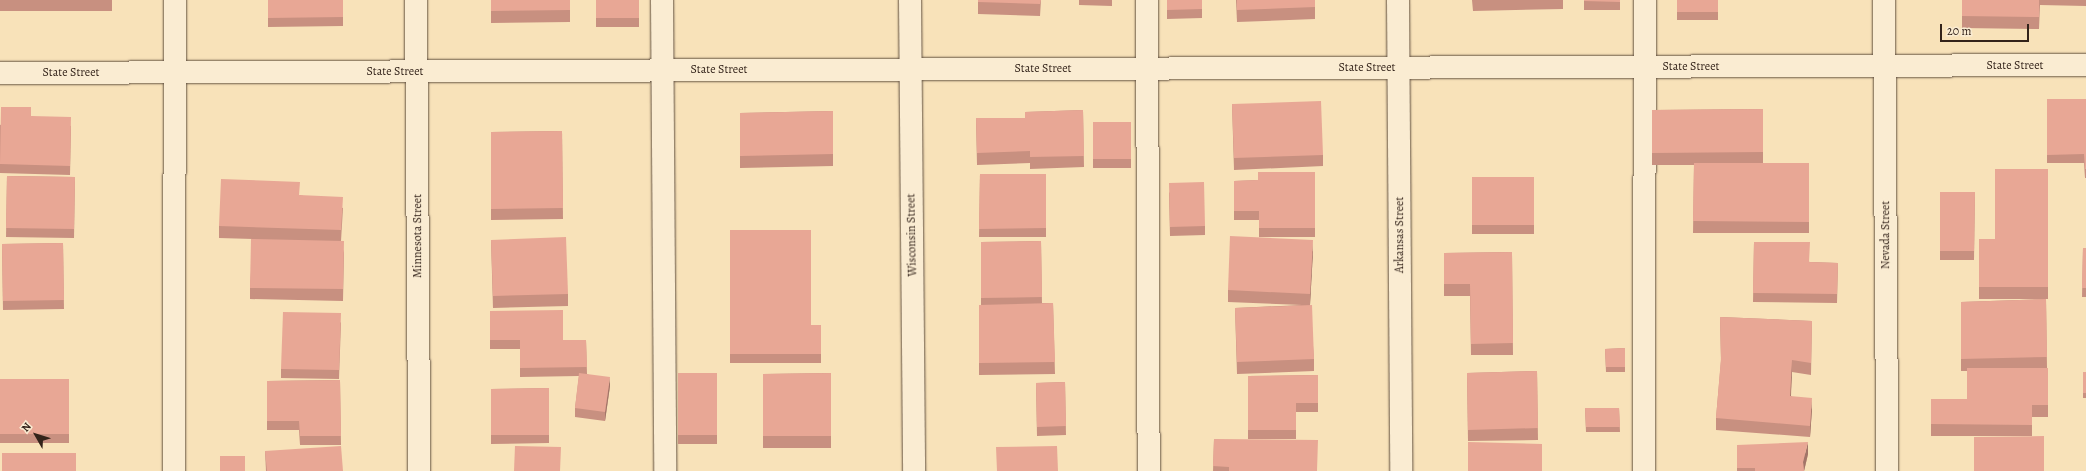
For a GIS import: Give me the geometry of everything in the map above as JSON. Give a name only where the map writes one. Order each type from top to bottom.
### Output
[{"type":"street","points":[[174,471],[175,0]]},
{"type":"street","name":"Minnesota Street","points":[[416,0],[419,471]]},
{"type":"street","points":[[662,0],[665,471]]},
{"type":"street","name":"Wisconsin Street","points":[[910,0],[914,471]]},
{"type":"street","points":[[1148,0],[1149,471]]},
{"type":"street","name":"Arkansas Street","points":[[1398,0],[1400,68],[1401,471]]},
{"type":"street","points":[[1644,471],[1645,0]]},
{"type":"street","name":"Nevada Street","points":[[1884,0],[1887,471]]},
{"type":"street","name":"State Street","points":[[0,73],[2086,65]]},
{"type":"building","points":[[268,0],[343,0],[343,17],[268,18]]},
{"type":"building","points":[[491,0],[570,0],[570,10],[491,11]]},
{"type":"building","points":[[596,0],[639,0],[639,18],[596,18]]},
{"type":"building","points":[[978,0],[1041,0],[1040,4],[978,2]]},
{"type":"building","points":[[1167,0],[1202,0],[1202,9],[1167,10]]},
{"type":"building","points":[[1237,0],[1315,0],[1315,7],[1237,10]]},
{"type":"building","points":[[1620,0],[1620,2],[1584,1]]},
{"type":"building","points":[[1677,0],[1718,0],[1718,12],[1677,12]]},
{"type":"building","points":[[1962,0],[2039,0],[2039,17],[1962,16]]},
{"type":"building","points":[[2047,99],[2086,99],[2086,169],[2084,154],[2047,155]]},
{"type":"building","points":[[1321,101],[1323,155],[1234,158],[1232,104]]},
{"type":"building","points":[[1,107],[31,107],[31,116],[71,117],[70,166],[0,164]]},
{"type":"building","points":[[1763,109],[1763,152],[1652,153],[1652,110]]},
{"type":"building","points":[[1083,110],[1084,156],[1030,157],[1030,151],[977,153],[976,118],[1025,118],[1025,112]]},
{"type":"building","points":[[833,111],[833,154],[740,156],[740,113]]},
{"type":"building","points":[[1093,122],[1131,122],[1131,159],[1093,159]]},
{"type":"building","points":[[562,131],[563,208],[491,209],[491,132]]},
{"type":"building","points":[[1694,163],[1809,163],[1809,222],[1693,221]]},
{"type":"building","points":[[1995,169],[2048,169],[2048,287],[1979,287],[1979,239],[1995,239]]},
{"type":"building","points":[[1258,172],[1315,172],[1315,228],[1259,228],[1259,211],[1234,211],[1234,181],[1258,180]]},
{"type":"building","points":[[980,174],[1046,174],[1046,228],[979,229]]},
{"type":"building","points":[[7,176],[75,177],[74,229],[6,228]]},
{"type":"building","points":[[1472,177],[1534,177],[1534,225],[1472,225]]},
{"type":"building","points":[[221,179],[300,182],[299,195],[343,197],[341,230],[219,226]]},
{"type":"building","points":[[1204,182],[1205,226],[1170,227],[1169,183]]},
{"type":"building","points":[[1940,192],[1975,192],[1974,251],[1940,251]]},
{"type":"building","points":[[730,230],[811,230],[811,325],[821,325],[821,354],[730,354]]},
{"type":"building","points":[[1230,236],[1313,240],[1310,294],[1228,290]]},
{"type":"building","points":[[566,237],[568,294],[493,296],[491,240]]},
{"type":"building","points":[[251,239],[344,241],[343,289],[250,288]]},
{"type":"building","points":[[1041,241],[1042,297],[981,298],[981,242]]},
{"type":"building","points":[[1754,242],[1810,242],[1809,262],[1838,263],[1837,294],[1753,293]]},
{"type":"building","points":[[63,243],[64,300],[3,301],[2,244]]},
{"type":"building","points":[[2083,248],[2086,248],[2086,288],[2082,288]]},
{"type":"building","points":[[1512,252],[1513,343],[1471,344],[1470,284],[1444,284],[1444,253]]},
{"type":"building","points":[[2046,299],[2047,357],[1961,359],[1961,302]]},
{"type":"building","points":[[1053,303],[1055,362],[979,363],[979,305]]},
{"type":"building","points":[[1312,305],[1314,359],[1237,362],[1235,308]]},
{"type":"building","points":[[563,310],[563,340],[586,340],[587,367],[520,368],[520,340],[490,340],[490,311]]},
{"type":"building","points":[[283,312],[341,313],[339,370],[281,369]]},
{"type":"building","points":[[1720,317],[1812,321],[1811,363],[1792,360],[1790,396],[1812,398],[1810,426],[1716,418],[1721,358]]},
{"type":"building","points":[[1625,348],[1625,367],[1606,367],[1605,349]]},
{"type":"building","points":[[1967,368],[2048,368],[2048,405],[2032,405],[2032,425],[1931,424],[1931,399],[1967,399]]},
{"type":"building","points":[[1537,371],[1538,428],[1468,430],[1467,373]]},
{"type":"building","points":[[2083,372],[2086,372],[2086,393],[2083,393]]},
{"type":"building","points":[[579,373],[610,377],[605,412],[575,408]]},
{"type":"building","points":[[678,373],[717,373],[717,435],[678,435]]},
{"type":"building","points":[[831,373],[831,436],[763,436],[763,374]]},
{"type":"building","points":[[1318,375],[1318,403],[1296,403],[1296,430],[1248,430],[1248,376]]},
{"type":"building","points":[[0,379],[69,379],[69,434],[0,434]]},
{"type":"building","points":[[340,380],[341,436],[300,436],[299,421],[267,421],[267,381]]},
{"type":"building","points":[[1065,382],[1066,426],[1037,427],[1036,383]]},
{"type":"building","points":[[549,388],[549,435],[491,435],[491,389]]},
{"type":"building","points":[[1585,408],[1619,408],[1620,427],[1586,427]]},
{"type":"building","points":[[2044,436],[2044,471],[1974,471],[1974,437]]},
{"type":"building","points":[[1214,439],[1318,440],[1317,471],[1229,471],[1229,467],[1213,466]]},
{"type":"building","points":[[1468,442],[1542,444],[1542,471],[1468,471]]},
{"type":"building","points":[[1808,442],[1803,462],[1804,471],[1755,471],[1755,468],[1737,468],[1737,445]]},
{"type":"building","points":[[341,446],[343,471],[267,471],[265,451]]},
{"type":"building","points":[[515,446],[561,447],[560,471],[514,471]]},
{"type":"building","points":[[1057,446],[1058,471],[997,471],[996,447]]},
{"type":"building","points":[[2,453],[76,453],[76,471],[2,471]]},
{"type":"building","points":[[220,456],[245,456],[245,471],[220,471]]}]
